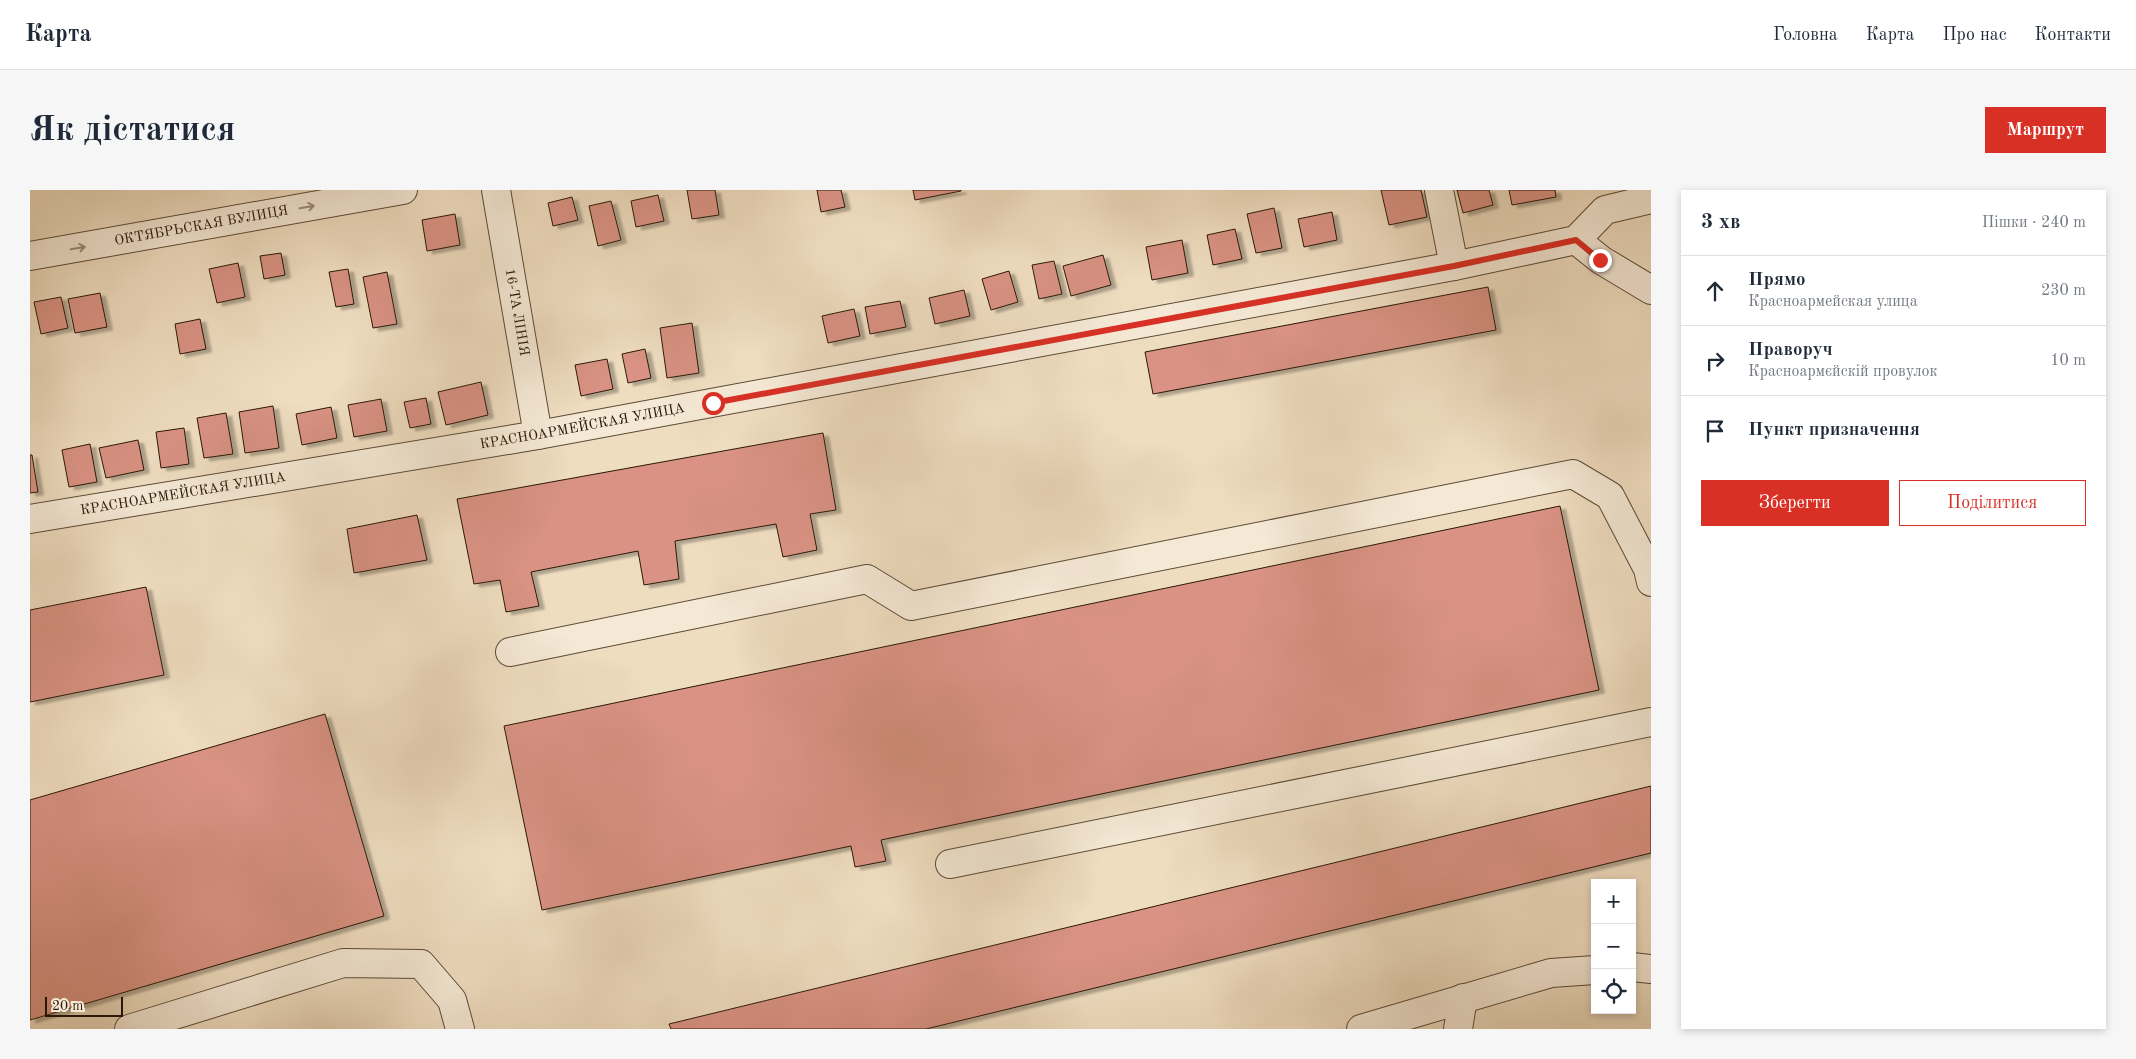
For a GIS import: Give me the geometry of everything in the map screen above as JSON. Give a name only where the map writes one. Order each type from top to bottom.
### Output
[{"type":"street","name":"ОКТЯБРЬСКАЯ ВУЛИЦЯ","points":[[30,256],[403,190]]},
{"type":"street","name":"16-ТА ЛІНІЯ","points":[[496,190],[538,435]]},
{"type":"street","points":[[1439,190],[1454,266]]},
{"type":"street","points":[[1651,199],[1605,210],[1576,240],[1600,260],[1651,290]]},
{"type":"street","name":"КРАСНОАРМЕЙСКАЯ УЛИЦА","points":[[30,519],[538,435],[1454,266],[1576,240]]},
{"type":"street","points":[[510,652],[867,579],[911,606],[1574,474],[1610,496],[1648,569],[1651,582]]},
{"type":"street","points":[[950,864],[1651,722]]},
{"type":"street","points":[[129,1029],[343,963],[421,964],[452,1000],[460,1029]]},
{"type":"street","points":[[1636,967],[1651,969]]},
{"type":"street","points":[[1361,1029],[1551,973],[1591,970]]},
{"type":"street","points":[[1458,1029],[1463,998]]},
{"type":"building","points":[[687,190],[715,190],[719,215],[692,219]]},
{"type":"building","points":[[817,190],[841,190],[845,207],[821,212]]},
{"type":"building","points":[[913,190],[961,190],[961,191],[915,200]]},
{"type":"building","points":[[1381,190],[1421,190],[1427,217],[1389,225]]},
{"type":"building","points":[[1457,190],[1489,190],[1493,205],[1463,213]]},
{"type":"building","points":[[1509,190],[1555,190],[1556,197],[1512,205]]},
{"type":"building","points":[[658,195],[664,221],[636,227],[631,201]]},
{"type":"building","points":[[572,197],[578,220],[553,226],[548,203]]},
{"type":"building","points":[[611,201],[621,240],[598,246],[589,206]]},
{"type":"building","points":[[1274,208],[1282,248],[1256,253],[1247,214]]},
{"type":"building","points":[[1332,212],[1337,240],[1304,247],[1298,219]]},
{"type":"building","points":[[455,214],[460,245],[427,251],[422,220]]},
{"type":"building","points":[[1235,229],[1242,259],[1213,265],[1207,235]]},
{"type":"building","points":[[1182,240],[1188,273],[1152,280],[1146,247]]},
{"type":"building","points":[[281,253],[285,275],[264,279],[260,256]]},
{"type":"building","points":[[1103,255],[1111,285],[1071,296],[1063,266]]},
{"type":"building","points":[[1054,261],[1062,294],[1039,299],[1032,265]]},
{"type":"building","points":[[238,263],[245,297],[217,303],[209,269]]},
{"type":"building","points":[[348,269],[354,304],[336,307],[329,272]]},
{"type":"building","points":[[1009,271],[1018,302],[991,310],[982,279]]},
{"type":"building","points":[[387,272],[397,324],[373,328],[363,277]]},
{"type":"building","points":[[1488,287],[1496,330],[1153,394],[1145,352]]},
{"type":"building","points":[[964,290],[970,316],[935,324],[929,298]]},
{"type":"building","points":[[100,293],[107,327],[75,333],[68,299]]},
{"type":"building","points":[[61,297],[68,328],[41,334],[34,302]]},
{"type":"building","points":[[900,301],[906,327],[870,334],[865,307]]},
{"type":"building","points":[[854,309],[860,336],[828,343],[822,316]]},
{"type":"building","points":[[200,319],[206,349],[180,354],[175,324]]},
{"type":"building","points":[[692,323],[699,373],[667,378],[660,328]]},
{"type":"building","points":[[645,349],[651,378],[628,383],[622,354]]},
{"type":"building","points":[[607,359],[613,389],[581,396],[575,365]]},
{"type":"building","points":[[481,382],[488,415],[446,425],[438,392]]},
{"type":"building","points":[[426,398],[431,424],[410,428],[404,402]]},
{"type":"building","points":[[381,399],[387,431],[354,437],[348,405]]},
{"type":"building","points":[[273,406],[279,448],[245,453],[239,412]]},
{"type":"building","points":[[331,407],[337,438],[302,445],[296,414]]},
{"type":"building","points":[[226,413],[233,454],[204,458],[197,418]]},
{"type":"building","points":[[184,428],[189,464],[161,468],[156,432]]},
{"type":"building","points":[[823,433],[836,510],[810,514],[817,550],[783,557],[776,524],[675,541],[679,579],[644,585],[638,551],[531,572],[539,606],[506,612],[500,580],[474,584],[457,499]]},
{"type":"building","points":[[138,440],[144,470],[106,478],[99,448]]},
{"type":"building","points":[[90,444],[97,482],[69,487],[62,450]]},
{"type":"building","points":[[30,455],[32,455],[38,492],[30,493]]},
{"type":"building","points":[[1560,506],[1599,690],[881,840],[886,861],[855,867],[851,846],[542,910],[504,726]]},
{"type":"building","points":[[417,515],[427,560],[354,573],[347,529]]},
{"type":"building","points":[[146,587],[164,675],[30,702],[30,610]]},
{"type":"building","points":[[325,714],[384,916],[30,1020],[30,800]]},
{"type":"building","points":[[1651,786],[1651,853],[926,1029],[671,1029],[669,1024]]},
{"type":"route","points":[[713,403],[1454,266],[1576,240],[1600,260]]}]
